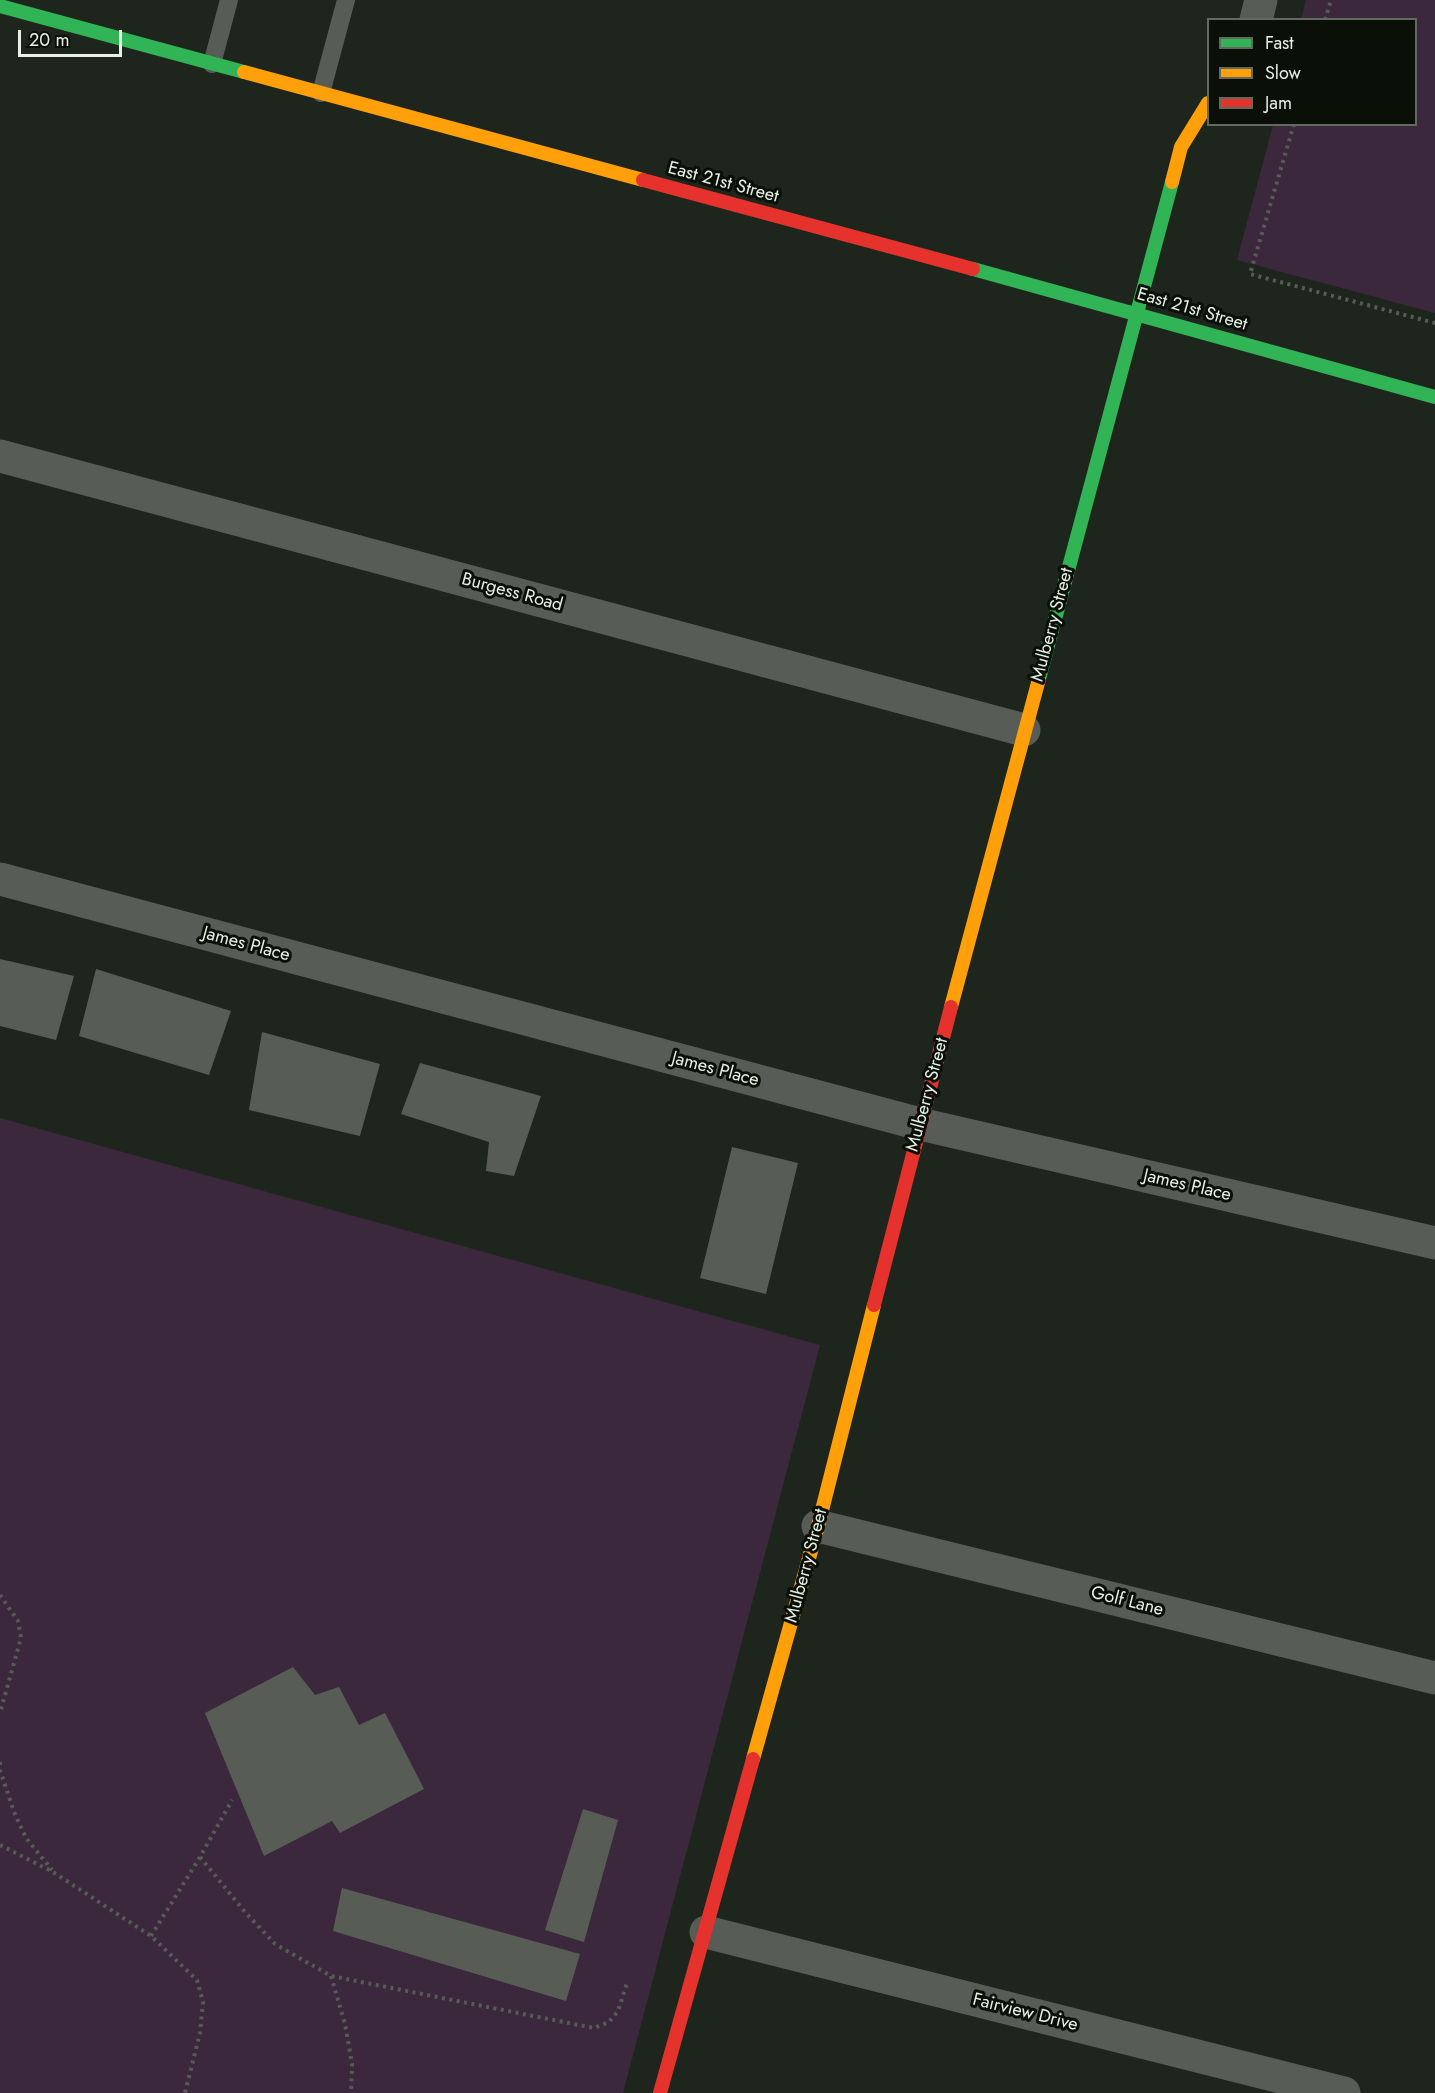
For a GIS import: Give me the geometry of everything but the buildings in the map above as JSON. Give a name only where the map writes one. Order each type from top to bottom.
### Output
[{"type":"street","points":[[1256,18],[1261,0]]},
{"type":"street","name":"East 21st Street","points":[[0,6],[1137,313],[1435,397]]},
{"type":"street","name":"Mulberry Street","points":[[660,2093],[818,1526],[920,1124],[1180,147],[1207,106]]},
{"type":"street","name":"Burgess Road","points":[[0,456],[1024,730]]},
{"type":"street","name":"James Place","points":[[0,879],[920,1124],[1435,1243]]},
{"type":"street","name":"Golf Lane","points":[[818,1526],[1435,1678]]},
{"type":"street","name":"Fairview Drive","points":[[706,1932],[1344,2093]]},
{"type":"lane","points":[[212,64],[229,0]]},
{"type":"lane","points":[[321,93],[346,0]]},
{"type":"path","points":[[1326,18],[1331,0]]},
{"type":"path","points":[[1293,126],[1250,274],[1435,323]]},
{"type":"path","points":[[0,1595],[18,1622],[21,1638],[0,1713]]},
{"type":"path","points":[[0,1762],[3,1781],[26,1838],[53,1872]]},
{"type":"path","points":[[151,1936],[232,1800]]},
{"type":"path","points":[[0,1845],[53,1872],[151,1936],[197,1980],[203,2002],[200,2033],[186,2093]]},
{"type":"path","points":[[200,1857],[244,1912],[275,1944],[331,1976],[594,2028],[609,2022],[618,2011],[627,1983]]},
{"type":"path","points":[[331,1976],[347,2034],[352,2064],[351,2093]]},
{"type":"shaded area","points":[[1306,0],[1435,0],[1435,313],[1237,260],[1273,126],[1417,126],[1417,18],[1301,18]]},
{"type":"shaded area","points":[[0,1118],[820,1345],[623,2093],[0,2093]]},
{"type":"traffic: fast","points":[[0,6],[244,72]]},
{"type":"traffic: fast","points":[[1039,679],[1172,182]]},
{"type":"traffic: fast","points":[[973,269],[1435,397]]},
{"type":"traffic: slow","points":[[244,72],[643,180]]},
{"type":"traffic: slow","points":[[1172,182],[1181,147],[1207,105]]},
{"type":"traffic: slow","points":[[951,1007],[1039,679]]},
{"type":"traffic: slow","points":[[753,1759],[818,1526],[874,1305]]},
{"type":"traffic: jam","points":[[643,180],[973,269]]},
{"type":"traffic: jam","points":[[874,1305],[951,1007]]},
{"type":"traffic: jam","points":[[660,2093],[753,1759]]}]
